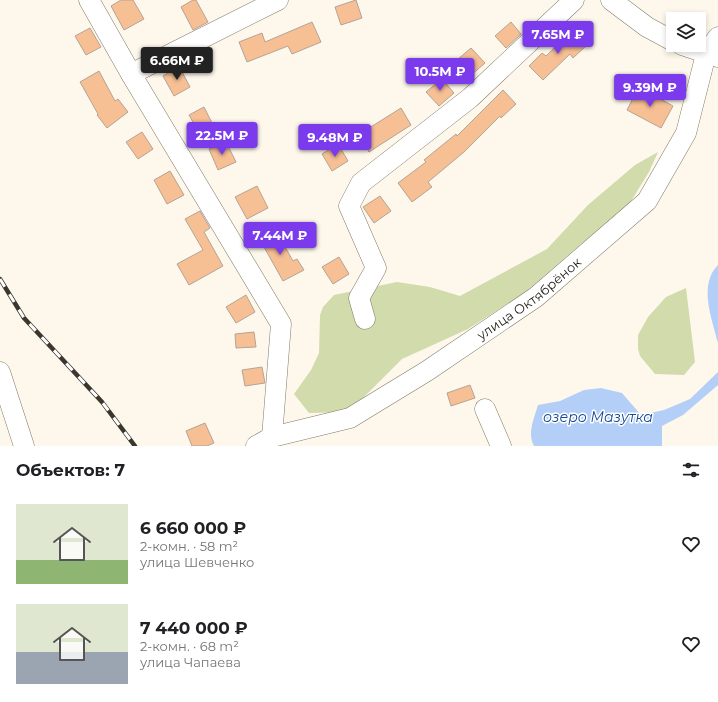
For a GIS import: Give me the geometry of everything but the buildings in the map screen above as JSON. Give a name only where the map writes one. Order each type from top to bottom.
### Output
[{"type":"street","points":[[89,0],[131,74],[281,324],[264,441]]},
{"type":"street","points":[[131,74],[278,0]]},
{"type":"street","points":[[365,319],[359,298],[376,268],[349,206],[361,184],[470,98],[574,0]]},
{"type":"street","points":[[611,0],[647,27],[666,37]]},
{"type":"street","name":"улица Октябрёнок","points":[[264,441],[350,418],[420,375],[536,297],[647,201],[686,134],[718,37]]},
{"type":"street","points":[[701,52],[712,56]]},
{"type":"street","points":[[0,372],[24,446]]},
{"type":"street","points":[[485,409],[501,446]]},
{"type":"green space","points":[[658,152],[649,172],[628,206],[523,294],[468,329],[402,359],[349,412],[309,413],[294,394],[311,370],[319,353],[320,315],[323,307],[334,295],[397,282],[430,287],[460,296],[547,249],[588,205],[635,165]]},
{"type":"green space","points":[[686,288],[695,362],[684,375],[655,374],[640,356],[638,349],[638,335],[648,317],[666,297]]},
{"type":"water","points":[[718,265],[718,343],[710,313],[708,292],[712,273]]},
{"type":"water","name":"озеро Мазутка","points":[[718,372],[718,385],[683,415],[662,426],[662,446],[534,446],[532,441],[531,431],[538,405],[560,401],[584,390],[601,388],[622,393],[641,415],[664,410],[690,399]]},
{"type":"railway","points":[[0,279],[24,318],[102,402],[135,446]]}]
